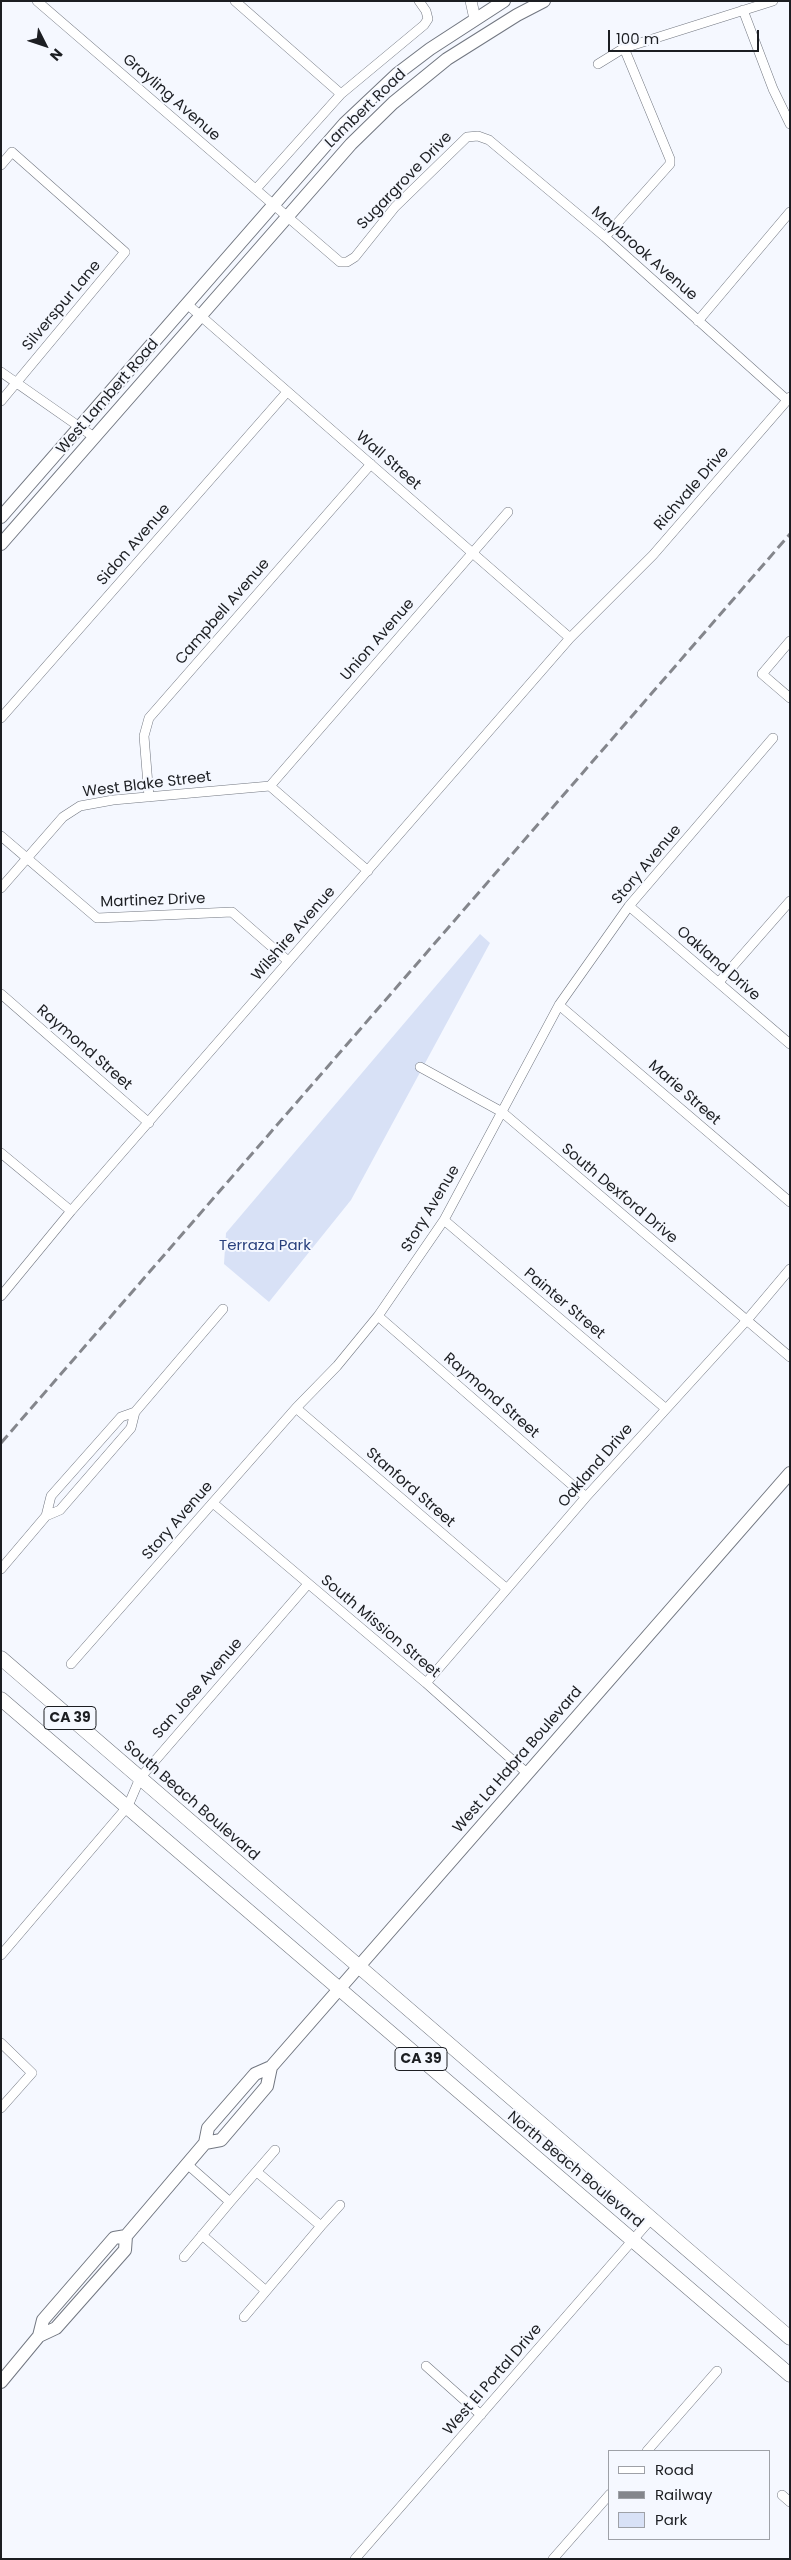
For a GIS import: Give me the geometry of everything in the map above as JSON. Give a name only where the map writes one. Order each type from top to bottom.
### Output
[{"type":"main road","name":"Lambert Road","points":[[225,260],[340,129],[369,100],[430,49],[475,18],[504,1]]},
{"type":"main road","name":"Lambert Road","points":[[239,272],[351,144],[426,75],[468,44],[544,1]]},
{"type":"main road","points":[[426,75],[428,64],[432,59],[474,30],[476,25],[475,18]]},
{"type":"main road","name":"West Lambert Road","points":[[1,517],[225,260]]},
{"type":"main road","name":"West Lambert Road","points":[[1,544],[239,272]]},
{"type":"main road","name":"West La Habra Boulevard","points":[[1,2380],[39,2336],[56,2328],[125,2250],[126,2236],[205,2144],[221,2140],[267,2086],[271,2067],[790,1473]]},
{"type":"main road","name":"South Beach Boulevard","points":[[1,1658],[359,1968]]},
{"type":"main road","name":"CA 39","points":[[1,1699],[128,1806],[340,1990]]},
{"type":"main road","name":"North Beach Boulevard","points":[[359,1968],[790,2338]]},
{"type":"main road","name":"North Beach Boulevard","points":[[340,1990],[790,2375]]},
{"type":"street","name":"Grayling Avenue","points":[[37,1],[287,217]]},
{"type":"street","points":[[235,1],[342,94]]},
{"type":"street","name":"Lambert Road","points":[[256,189],[342,94],[424,25],[428,19],[426,11],[419,1]]},
{"type":"street","points":[[471,1],[475,18]]},
{"type":"street","points":[[598,64],[624,48],[773,1]]},
{"type":"street","points":[[743,10],[773,89],[790,124]]},
{"type":"street","points":[[605,237],[670,164],[670,159],[624,48]]},
{"type":"street","name":"Maybrook Avenue","points":[[478,136],[500,148],[605,237],[788,399]]},
{"type":"street","name":"Sugargrove Drive","points":[[287,217],[340,262],[347,262],[355,256],[395,207],[452,149],[467,137],[478,136]]},
{"type":"street","name":"Silverspur Lane","points":[[1,165],[12,152],[125,252],[1,400]]},
{"type":"street","points":[[698,320],[790,212]]},
{"type":"street","name":"Wall Street","points":[[188,304],[570,638]]},
{"type":"street","points":[[1,372],[94,437]]},
{"type":"street","name":"Sidon Avenue","points":[[1,718],[287,392]]},
{"type":"street","name":"Richvale Drive","points":[[611,594],[653,554],[788,399]]},
{"type":"street","name":"Campbell Avenue","points":[[149,797],[144,736],[149,718],[371,464]]},
{"type":"street","name":"Union Avenue","points":[[270,786],[508,512]]},
{"type":"street","name":"Wilshire Avenue","points":[[1,1296],[71,1211],[288,961],[570,638],[611,594]]},
{"type":"street","points":[[790,642],[762,674],[790,698]]},
{"type":"street","name":"Story Avenue","points":[[71,1664],[296,1408],[337,1366],[378,1316],[444,1220],[559,1005],[629,906],[773,738]]},
{"type":"street","points":[[270,786],[368,871]]},
{"type":"street","name":"West Blake Street","points":[[1,888],[63,816],[80,806],[149,797],[270,786]]},
{"type":"street","name":"Martinez Drive","points":[[1,836],[97,918],[232,912],[288,961]]},
{"type":"street","points":[[719,982],[790,901]]},
{"type":"street","name":"Oakland Drive","points":[[629,906],[790,1044]]},
{"type":"street","name":"Raymond Street","points":[[1,994],[149,1123]]},
{"type":"street","name":"Marie Street","points":[[559,1005],[790,1202]]},
{"type":"street","name":"South Dexford Drive","points":[[420,1067],[502,1112],[790,1357]]},
{"type":"street","points":[[1,1152],[71,1211]]},
{"type":"street","name":"Painter Street","points":[[444,1220],[665,1408]]},
{"type":"street","name":"Oakland Drive","points":[[426,1683],[586,1497],[747,1320],[790,1269]]},
{"type":"street","points":[[46,1516],[60,1510],[131,1428],[135,1412],[223,1309]]},
{"type":"street","name":"Raymond Street","points":[[378,1316],[586,1497]]},
{"type":"street","name":"Stanford Street","points":[[296,1408],[507,1589]]},
{"type":"street","points":[[1,1569],[46,1516],[51,1496],[121,1417],[135,1412]]},
{"type":"street","name":"South Mission Street","points":[[213,1502],[426,1683],[528,1774]]},
{"type":"street","name":"San Jose Avenue","points":[[1,1955],[128,1806],[140,1778],[308,1584]]},
{"type":"street","points":[[1,2043],[32,2073],[1,2108]]},
{"type":"street","points":[[184,2257],[275,2150]]},
{"type":"street","points":[[187,2164],[230,2202]]},
{"type":"street","points":[[257,2172],[321,2226]]},
{"type":"street","points":[[244,2317],[340,2205]]},
{"type":"street","name":"West El Portal Drive","points":[[355,2559],[652,2218]]},
{"type":"street","points":[[202,2235],[266,2291]]},
{"type":"street","points":[[426,2366],[481,2415]]},
{"type":"street","points":[[648,2450],[717,2371]]},
{"type":"street","points":[[782,2495],[790,2502]]},
{"type":"street","points":[[553,2559],[608,2496]]},
{"type":"green space","name":"Terraza Park","points":[[480,934],[490,943],[351,1200],[269,1302],[224,1264],[226,1233]]},
{"type":"railway","points":[[1,1443],[790,534]]}]
